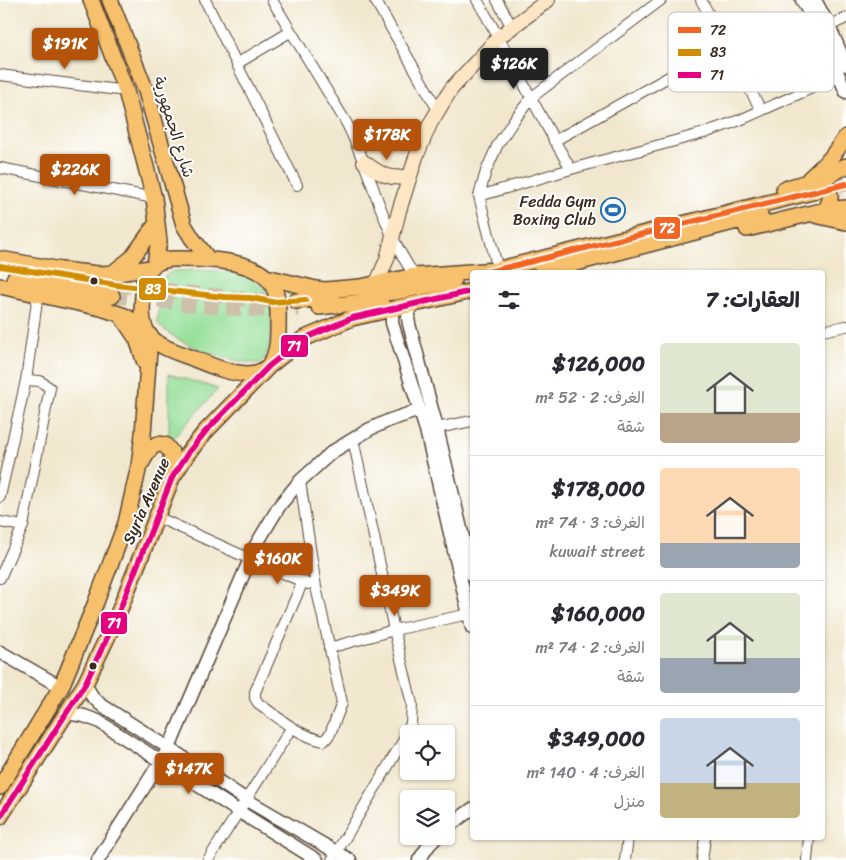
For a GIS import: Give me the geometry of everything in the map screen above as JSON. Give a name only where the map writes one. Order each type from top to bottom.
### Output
[{"type":"main road","points":[[91,0],[126,91],[154,198],[159,241],[153,266],[145,282],[143,319],[148,333]]},
{"type":"main road","name":"شارع الجمهورية","points":[[110,0],[146,91],[184,225],[209,260]]},
{"type":"main road","points":[[374,284],[378,280],[387,259],[410,175],[423,141],[438,110],[452,88],[499,37],[548,0]]},
{"type":"main road","points":[[617,240],[642,227],[802,184],[830,159],[846,137]]},
{"type":"main road","points":[[364,162],[384,176],[402,178],[410,175]]},
{"type":"main road","points":[[809,214],[819,195],[846,166]]},
{"type":"main road","points":[[802,184],[819,195],[846,208]]},
{"type":"main road","points":[[498,270],[561,256],[617,240],[819,195]]},
{"type":"main road","points":[[550,270],[640,247],[819,195]]},
{"type":"main road","points":[[640,247],[664,248],[680,246],[809,214],[846,222]]},
{"type":"main road","points":[[112,285],[157,223]]},
{"type":"main road","points":[[0,259],[61,270],[112,285]]},
{"type":"main road","points":[[0,277],[112,285],[164,260],[172,259],[209,260],[255,269],[266,277],[275,289],[278,304],[278,346],[275,357],[269,366]]},
{"type":"main road","points":[[0,266],[112,285]]},
{"type":"main road","points":[[266,277],[325,290],[374,284],[415,276],[470,272]]},
{"type":"main road","points":[[470,276],[396,292],[297,305],[356,304],[470,285]]},
{"type":"main road","points":[[0,286],[101,308],[119,314],[135,321],[158,343],[167,348],[220,369],[242,374],[252,374],[269,366],[303,340],[352,318],[470,291]]},
{"type":"main road","points":[[119,314],[137,339],[144,356],[148,374]]},
{"type":"main road","name":"Syria Avenue","points":[[0,787],[61,687],[126,522],[139,466],[148,374],[148,333]]},
{"type":"main road","name":"Syria Avenue","points":[[0,817],[85,684],[116,619],[172,478],[188,453],[205,432],[269,366]]},
{"type":"main road","points":[[139,466],[152,446],[156,444],[165,445],[171,452],[172,478]]},
{"type":"street","points":[[205,0],[297,185]]},
{"type":"street","points":[[272,0],[347,124],[364,162],[392,237],[415,276]]},
{"type":"street","points":[[375,0],[438,110]]},
{"type":"street","points":[[477,0],[571,169]]},
{"type":"street","points":[[497,0],[512,27]]},
{"type":"street","points":[[493,270],[479,196],[486,171],[498,144],[532,97],[661,0]]},
{"type":"street","points":[[701,0],[708,12]]},
{"type":"street","points":[[802,0],[809,12]]},
{"type":"street","points":[[815,0],[822,12]]},
{"type":"street","points":[[834,24],[846,18]]},
{"type":"street","points":[[238,64],[290,32]]},
{"type":"street","points":[[834,40],[843,70],[846,92]]},
{"type":"street","points":[[834,55],[843,70]]},
{"type":"street","points":[[0,75],[126,91]]},
{"type":"street","points":[[554,141],[668,77]]},
{"type":"street","points":[[752,92],[762,110]]},
{"type":"street","points":[[479,196],[704,133],[762,110],[798,92]]},
{"type":"street","points":[[0,168],[154,198]]},
{"type":"street","points":[[0,497],[26,380],[38,294]]},
{"type":"street","points":[[410,306],[409,324],[470,619]]},
{"type":"street","points":[[392,310],[392,323],[420,410],[431,429],[470,568]]},
{"type":"street","points":[[825,330],[846,326]]},
{"type":"street","points":[[0,578],[23,526],[50,388],[40,380],[26,380]]},
{"type":"street","points":[[98,860],[169,748],[250,559],[272,518],[300,481],[332,452],[370,428],[420,410]]},
{"type":"street","points":[[431,429],[470,421]]},
{"type":"street","points":[[334,856],[403,741],[411,723],[412,704],[353,439]]},
{"type":"street","points":[[300,481],[316,587],[342,703],[330,734],[324,741],[314,739],[292,727],[258,703],[255,698],[255,692],[303,581]]},
{"type":"street","points":[[157,516],[316,587]]},
{"type":"street","points":[[0,522],[23,526]]},
{"type":"street","points":[[329,648],[394,630],[469,614]]},
{"type":"street","points":[[0,652],[61,687]]},
{"type":"street","points":[[85,684],[92,696],[100,704],[334,856],[350,860]]},
{"type":"street","points":[[67,713],[98,721],[317,860]]},
{"type":"street","points":[[208,860],[292,727]]},
{"type":"street","points":[[455,821],[470,810]]},
{"type":"street","points":[[625,860],[628,840]]},
{"type":"street","points":[[702,860],[705,840]]},
{"type":"street","points":[[807,860],[809,840]]},
{"type":"street","points":[[419,860],[429,845]]},
{"type":"green space","points":[[174,271],[227,272],[252,280],[262,287],[270,300],[271,324],[268,350],[260,363],[235,360],[204,351],[175,338],[164,330],[157,322],[161,284],[169,273]]},
{"type":"green space","points":[[169,374],[218,389],[169,443]]},
{"type":"tunnel","points":[[816,191],[846,184]]},
{"type":"tunnel","points":[[116,285],[274,302]]},
{"type":"tunnel","points":[[112,296],[228,308],[298,309]]},
{"type":"transit line","name":"72","points":[[496,270],[846,184]]},
{"type":"transit line","name":"83","points":[[0,266],[116,285],[224,297],[251,298],[272,302],[306,300]]},
{"type":"transit line","name":"71","points":[[0,817],[85,684],[116,619],[172,478],[188,453],[205,432],[269,366],[303,339],[352,318],[470,291]]},
{"type":"place","name":"Fedda Gym Boxing Club","points":[[613,210]]}]
